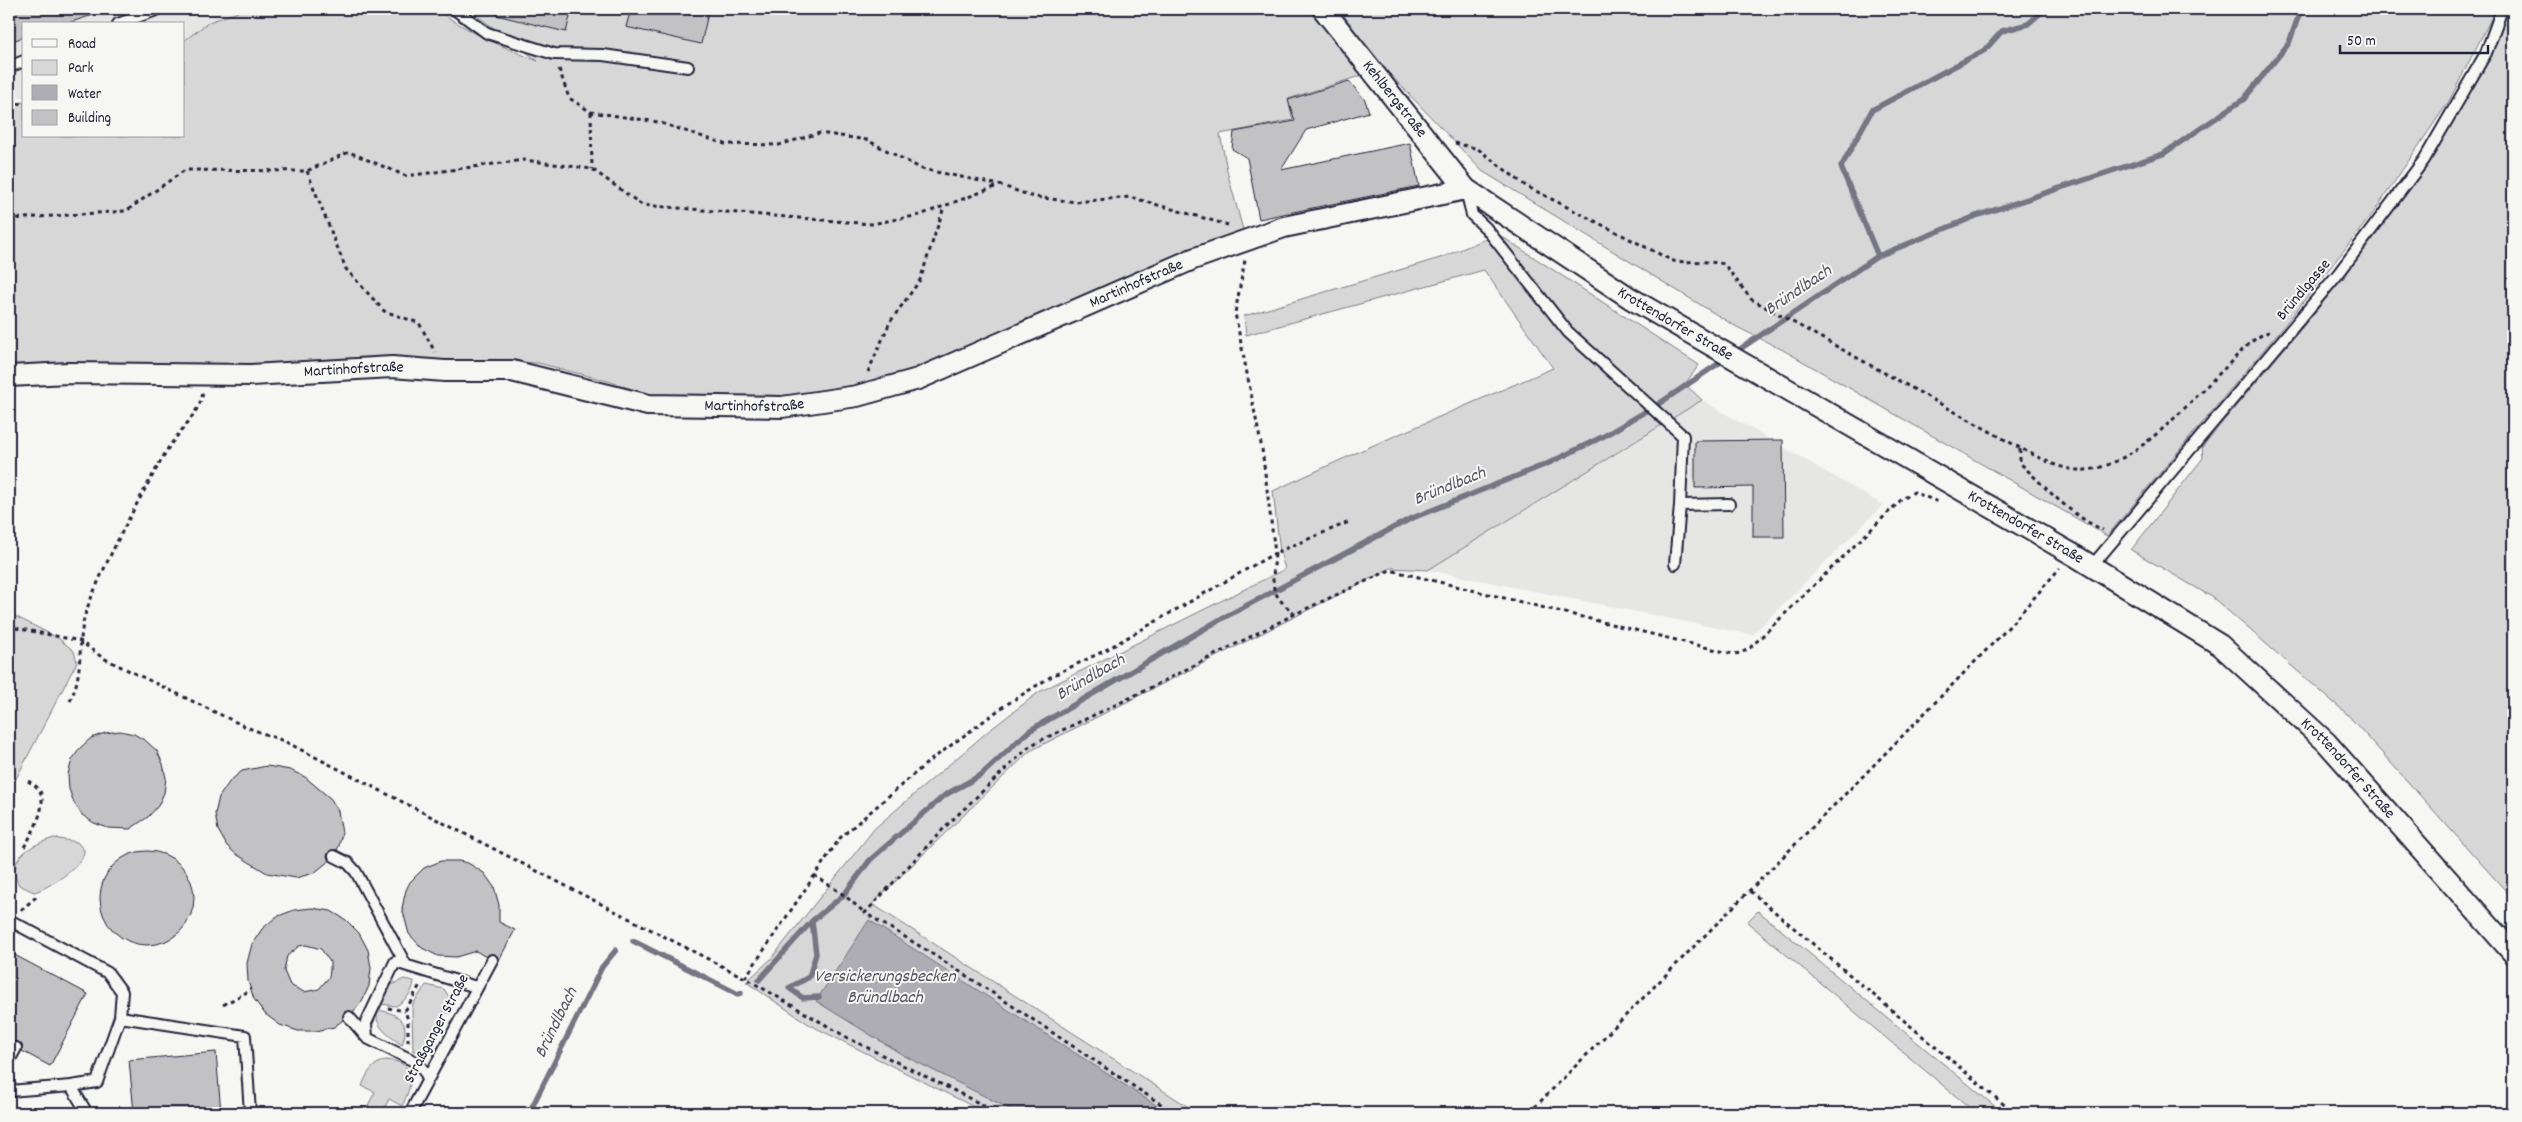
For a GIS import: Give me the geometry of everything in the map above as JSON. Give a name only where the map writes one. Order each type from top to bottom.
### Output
[{"type":"street","name":"Kehlbergstraße","points":[[1323,9],[1466,189]]},
{"type":"street","name":"Martinhofstraße","points":[[9,376],[68,373],[251,375],[392,367],[445,371],[512,371],[648,405],[782,407],[858,396],[918,379],[1193,259],[1284,227],[1466,189]]},
{"type":"street","name":"Krottendorfer Straße","points":[[1466,189],[1614,287],[2091,567],[2220,645],[2319,735],[2513,953]]},
{"type":"lane","points":[[123,22],[159,9]]},
{"type":"lane","points":[[454,9],[487,32],[554,54],[603,54],[688,67]]},
{"type":"lane","name":"Bründlgasse","points":[[2091,567],[2338,274],[2424,160],[2486,53],[2502,9]]},
{"type":"lane","points":[[9,67],[22,62]]},
{"type":"lane","points":[[1466,189],[1472,214],[1486,228],[1568,332],[1683,436],[1675,564]]},
{"type":"lane","points":[[1680,505],[1729,504]]},
{"type":"lane","points":[[334,856],[348,863],[356,872],[406,965]]},
{"type":"lane","points":[[9,920],[108,973],[122,992],[120,1018],[97,1082],[9,1091]]},
{"type":"lane","name":"Straßganger Straße","points":[[410,1113],[492,960]]},
{"type":"lane","points":[[367,1038],[366,1023],[394,962],[476,987]]},
{"type":"lane","points":[[349,1016],[367,1038],[418,1064],[428,1077]]},
{"type":"lane","points":[[120,1018],[245,1036],[250,1113]]},
{"type":"lane","points":[[9,1061],[16,1048]]},
{"type":"lane","points":[[71,1086],[87,1113]]},
{"type":"path","points":[[554,54],[569,98],[590,112],[658,122],[725,144],[779,145],[820,133],[867,140],[922,169],[1000,185],[1034,198],[1076,202],[1130,196],[1232,227],[1245,241],[1235,314],[1262,449],[1275,553],[1273,592],[1295,614]]},
{"type":"path","points":[[9,105],[22,103]]},
{"type":"path","points":[[590,112],[592,170]]},
{"type":"path","points":[[1424,136],[1478,149],[1526,186],[1673,261],[1687,263],[1705,260],[1724,264],[1752,299],[2020,448],[2049,463],[2076,470],[2099,469],[2116,462],[2169,422],[2250,344],[2267,332],[2284,336]]},
{"type":"path","points":[[9,219],[126,211],[185,170],[308,171],[349,152],[406,176],[524,160],[592,170],[642,205],[871,224],[920,215],[1000,185]]},
{"type":"path","points":[[308,171],[346,269],[384,311],[419,323],[445,371]]},
{"type":"path","points":[[858,396],[890,322],[920,280],[945,206]]},
{"type":"path","points":[[70,701],[77,686],[80,670],[81,627],[88,606],[168,449],[196,409],[203,395],[199,374]]},
{"type":"path","points":[[2020,448],[2020,463],[2058,501],[2090,524],[2106,532],[2119,533]]},
{"type":"path","points":[[865,913],[947,825],[1031,745],[1134,696],[1295,614],[1390,570],[1733,654],[1750,648],[1901,500],[1914,492],[1944,504]]},
{"type":"path","points":[[745,978],[840,838],[927,764],[1004,706],[1052,676],[1104,651],[1275,553],[1349,522]]},
{"type":"path","points":[[1529,1113],[2005,632],[2062,567],[2053,562]]},
{"type":"path","points":[[9,623],[16,628],[80,641],[103,658],[246,727],[284,741],[745,978],[850,1039],[999,1113]]},
{"type":"path","points":[[24,847],[36,828],[41,802],[38,788],[28,782]]},
{"type":"path","points":[[814,875],[844,894],[865,913],[937,955],[1033,1022],[1175,1113]]},
{"type":"path","points":[[1750,891],[2014,1113]]},
{"type":"path","points":[[406,1057],[408,1020],[405,1011],[427,971]]},
{"type":"path","points":[[224,1005],[247,992]]},
{"type":"shaded area","points":[[9,9],[238,9],[239,12],[209,22],[185,40],[185,22],[22,22],[22,97],[9,98]]},
{"type":"shaded area","points":[[1702,400],[1883,505],[1752,635],[1428,570]]},
{"type":"green space","points":[[238,9],[436,9],[473,32],[538,61],[468,9],[1310,9],[1363,75],[1288,99],[1293,120],[1220,134],[1228,175],[1245,237],[882,386],[786,404],[649,395],[608,381],[538,363],[480,361],[9,369],[9,104],[22,102],[22,138],[185,138],[185,40],[209,22],[238,12]]},
{"type":"green space","points":[[1340,9],[2496,9],[2449,101],[2374,212],[2292,316],[2107,536],[1783,350],[1735,326],[1482,171],[1370,53]]},
{"type":"green space","points":[[2508,9],[2513,9],[2513,899],[2347,714],[2212,597],[2131,550],[2203,458],[2202,447],[2331,292],[2412,185],[2448,129],[2481,70]]},
{"type":"green space","points":[[1498,234],[1699,365],[1685,384],[1702,400],[1428,570],[1391,568],[1030,751],[872,904],[1198,1113],[1168,1113],[869,921],[816,1001],[903,1055],[1018,1113],[986,1113],[810,1025],[746,982],[771,959],[875,828],[986,733],[1039,692],[1285,569],[1280,552],[1273,491],[1360,451],[1553,368],[1484,270],[1246,335],[1244,316],[1440,258]]},
{"type":"green space","points":[[9,613],[58,638],[74,651],[77,662],[9,792]]},
{"type":"green space","points":[[54,838],[77,842],[84,850],[79,862],[65,876],[40,890],[34,892],[19,885],[15,875],[15,867],[18,860],[30,848]]},
{"type":"green space","points":[[1758,911],[2003,1113],[1976,1113],[1747,922]]},
{"type":"green space","points":[[404,979],[414,981],[411,993],[406,999],[396,1006],[381,1004],[391,985]]},
{"type":"green space","points":[[426,985],[444,989],[453,1003],[450,1014],[444,1011],[428,1041],[433,1045],[424,1050],[413,1051],[413,1004]]},
{"type":"green space","points":[[378,1010],[392,1014],[404,1024],[405,1030],[402,1045],[388,1035],[380,1026],[377,1016]]},
{"type":"green space","points":[[385,1060],[396,1061],[408,1069],[410,1082],[406,1098],[402,1106],[389,1099],[382,1113],[364,1113],[375,1092],[362,1086],[371,1070]]},
{"type":"water","name":"Versickerungsbecken Bründlbach","points":[[869,920],[1168,1113],[1018,1113],[903,1055],[816,1001]]},
{"type":"building","points":[[9,9],[101,9],[102,12],[71,22],[22,22],[22,38],[9,42]]},
{"type":"building","points":[[496,9],[572,9],[566,32],[496,15]]},
{"type":"building","points":[[631,9],[709,9],[701,44],[626,27]]},
{"type":"building","points":[[1349,81],[1365,100],[1369,112],[1306,130],[1281,170],[1410,143],[1419,186],[1259,219],[1247,158],[1232,149],[1234,132],[1295,121],[1288,100]]},
{"type":"building","points":[[1783,440],[1784,537],[1753,537],[1753,487],[1695,488],[1695,441]]},
{"type":"building","points":[[120,731],[134,734],[146,741],[157,751],[163,764],[166,778],[164,793],[158,806],[148,817],[130,829],[108,828],[94,823],[82,815],[74,803],[69,789],[68,774],[72,760],[80,748],[91,738],[105,733]]},
{"type":"building","points":[[267,766],[290,770],[305,777],[331,799],[338,811],[342,833],[339,846],[337,850],[330,851],[327,856],[329,861],[314,873],[296,878],[267,873],[236,854],[227,846],[218,830],[215,814],[219,797],[230,781],[242,771]]},
{"type":"building","points":[[138,851],[156,851],[181,864],[191,880],[194,898],[191,916],[181,932],[156,945],[138,945],[113,932],[100,907],[100,889],[113,864]]},
{"type":"building","points":[[441,861],[468,863],[484,873],[494,887],[499,905],[499,922],[515,930],[499,960],[495,954],[486,957],[476,951],[456,957],[438,956],[422,948],[409,934],[402,908],[406,890],[410,882],[424,868]]},
{"type":"building","points":[[312,908],[331,911],[346,920],[359,933],[368,950],[371,968],[369,986],[361,1003],[353,1012],[344,1012],[343,1020],[334,1027],[316,1031],[298,1031],[280,1025],[265,1014],[254,999],[248,981],[247,963],[252,944],[262,929],[276,917],[294,910]],"holes":[[[306,945],[321,949],[330,962],[330,970],[329,977],[319,989],[304,992],[290,985],[284,971],[287,956],[299,946]]]},
{"type":"building","points":[[9,952],[88,994],[50,1066],[22,1051],[22,1045],[19,1042],[9,1044]]},
{"type":"building","points":[[216,1052],[221,1113],[134,1113],[129,1060]]},
{"type":"waterway","name":"Bründlbach","points":[[759,980],[812,921],[844,895],[870,860],[945,795],[981,775],[1029,731],[1221,619],[1410,519],[1549,463],[1604,436],[1660,403],[1878,256],[1841,167],[1872,110],[1985,50],[2002,31],[2028,24],[2045,9]]},
{"type":"waterway","points":[[1878,256],[1976,216],[2163,154],[2244,99],[2289,43],[2301,9]]},
{"type":"waterway","points":[[812,921],[816,954],[809,977],[789,988],[803,998],[819,997]]},
{"type":"waterway","name":"Bründlbach","points":[[633,941],[738,994],[741,993]]},
{"type":"waterway","name":"Bründlbach","points":[[529,1113],[602,967],[616,950]]}]
